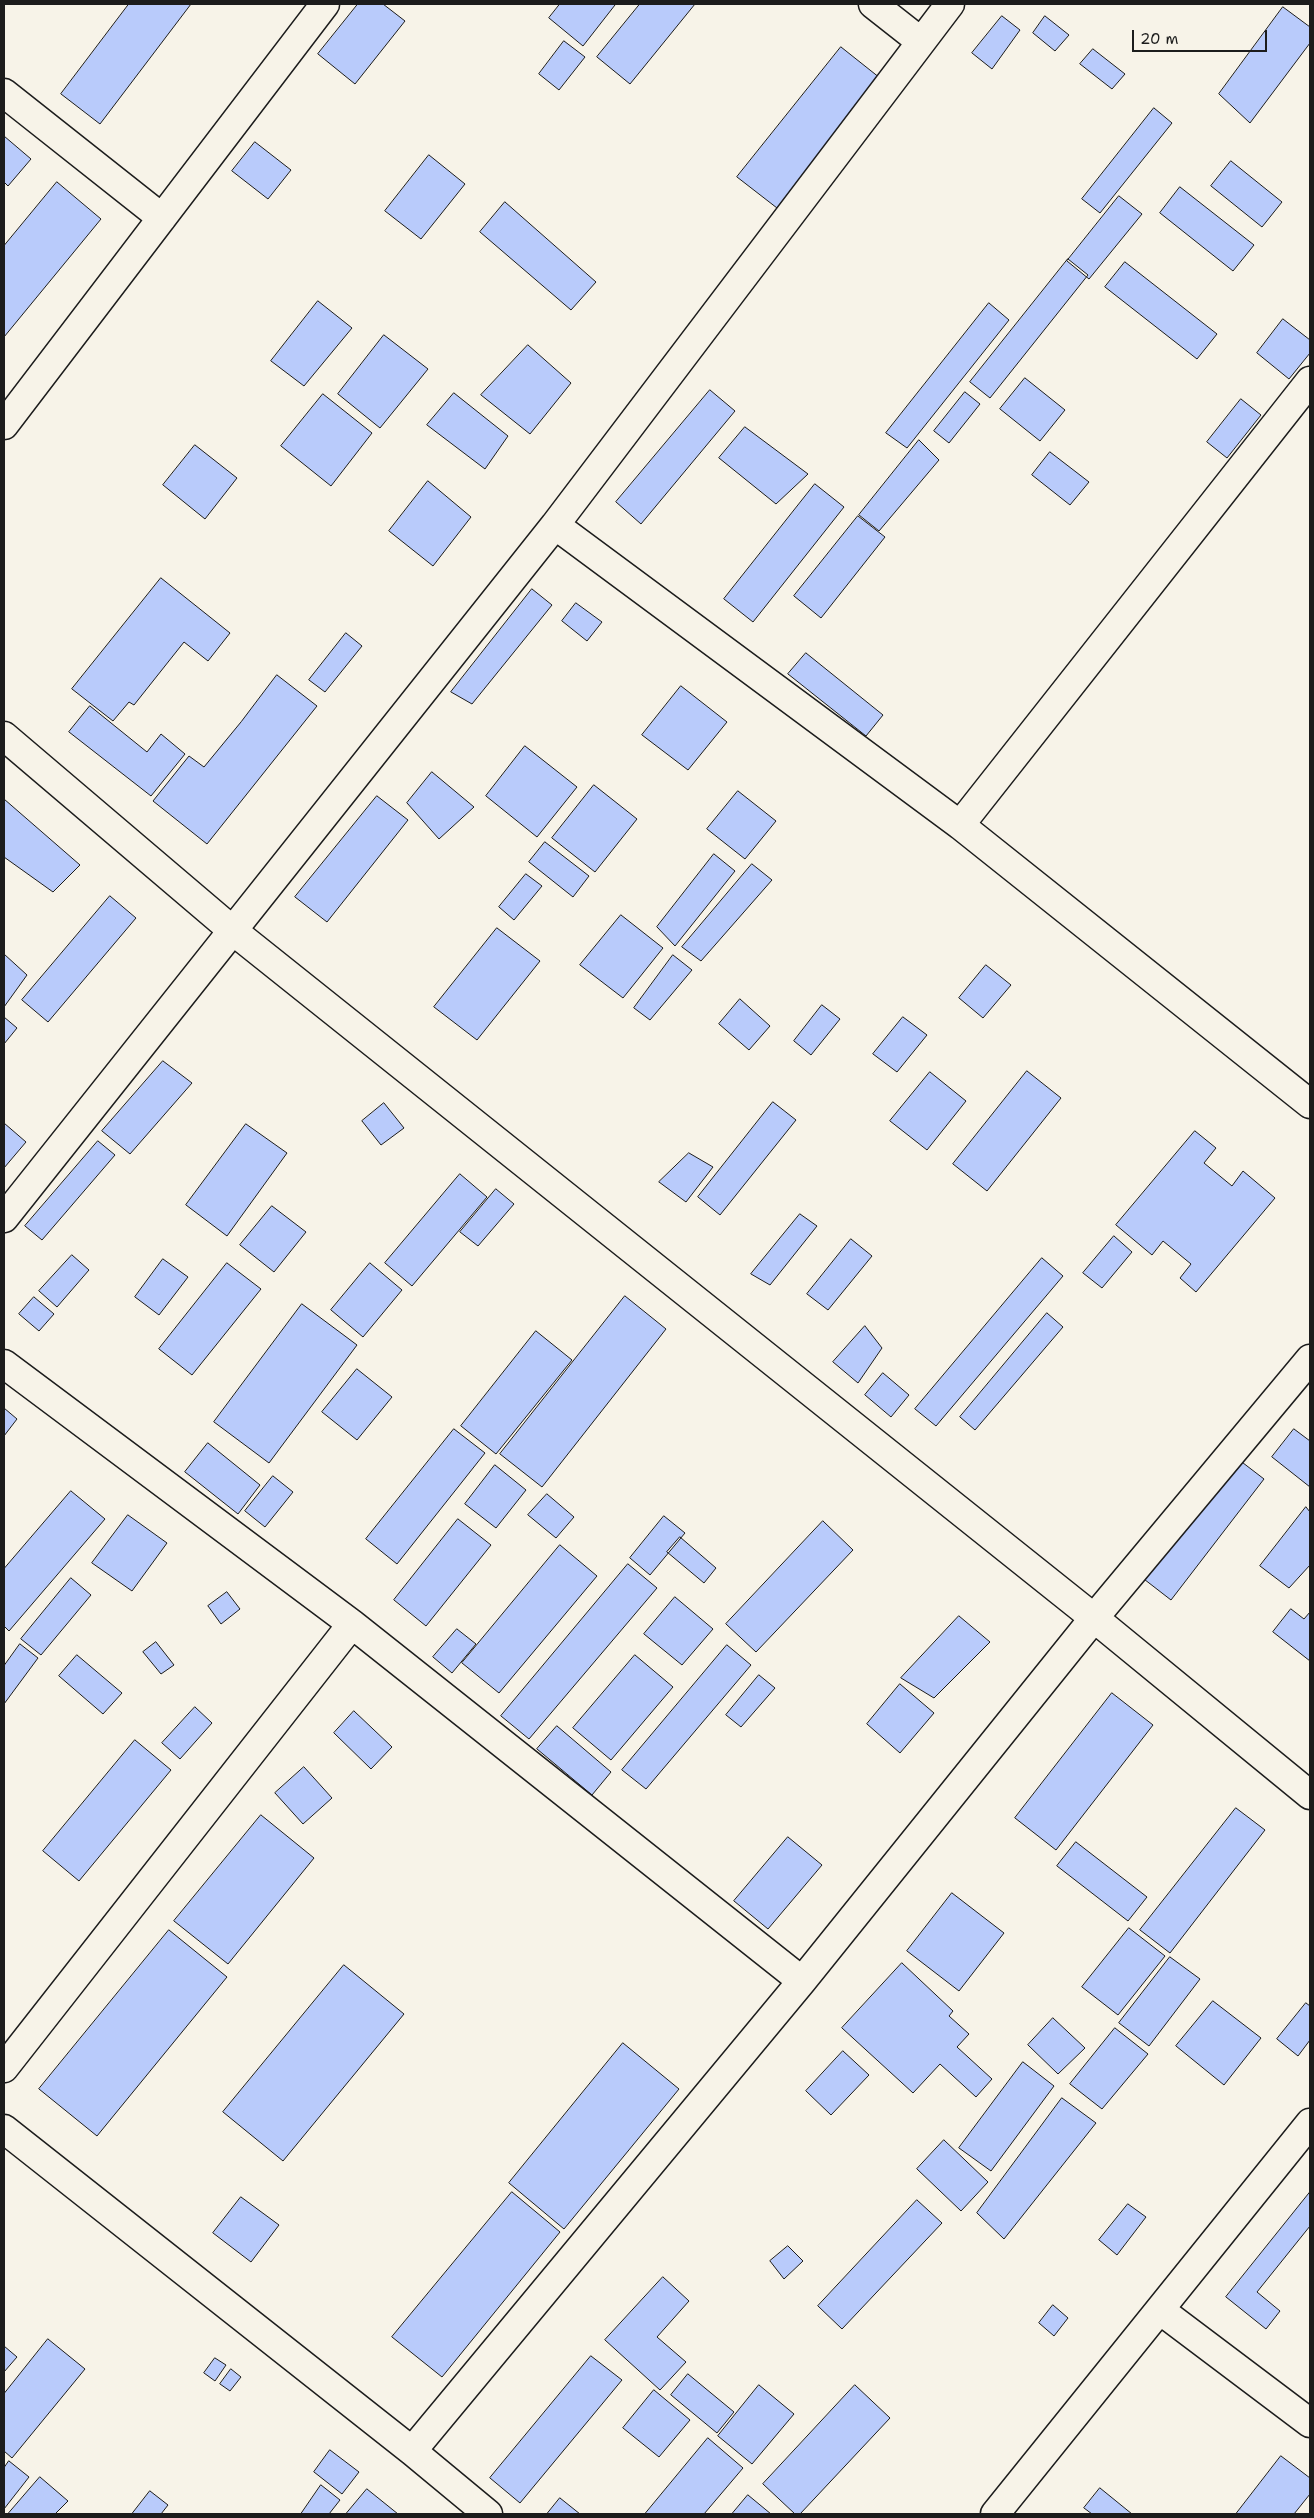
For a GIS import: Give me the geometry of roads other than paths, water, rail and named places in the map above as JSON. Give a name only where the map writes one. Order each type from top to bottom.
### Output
[{"type":"street","points":[[4,425],[325,4]]},
{"type":"street","points":[[873,4],[920,41]]},
{"type":"street","points":[[4,1218],[555,526],[920,41],[950,4]]},
{"type":"street","points":[[4,93],[162,218]]},
{"type":"street","points":[[960,825],[1310,381]]},
{"type":"street","points":[[555,526],[960,825],[1310,1104]]},
{"type":"street","points":[[4,736],[232,930],[1094,1618],[1310,1795]]},
{"type":"street","points":[[412,2451],[802,1981],[1094,1618],[1310,1359]]},
{"type":"street","points":[[4,1364],[352,1624],[802,1981]]},
{"type":"street","points":[[4,2068],[352,1624]]},
{"type":"street","points":[[995,2514],[1310,2123]]},
{"type":"street","points":[[4,2129],[412,2451],[488,2514]]},
{"type":"street","points":[[1160,2310],[1310,2422]]}]
